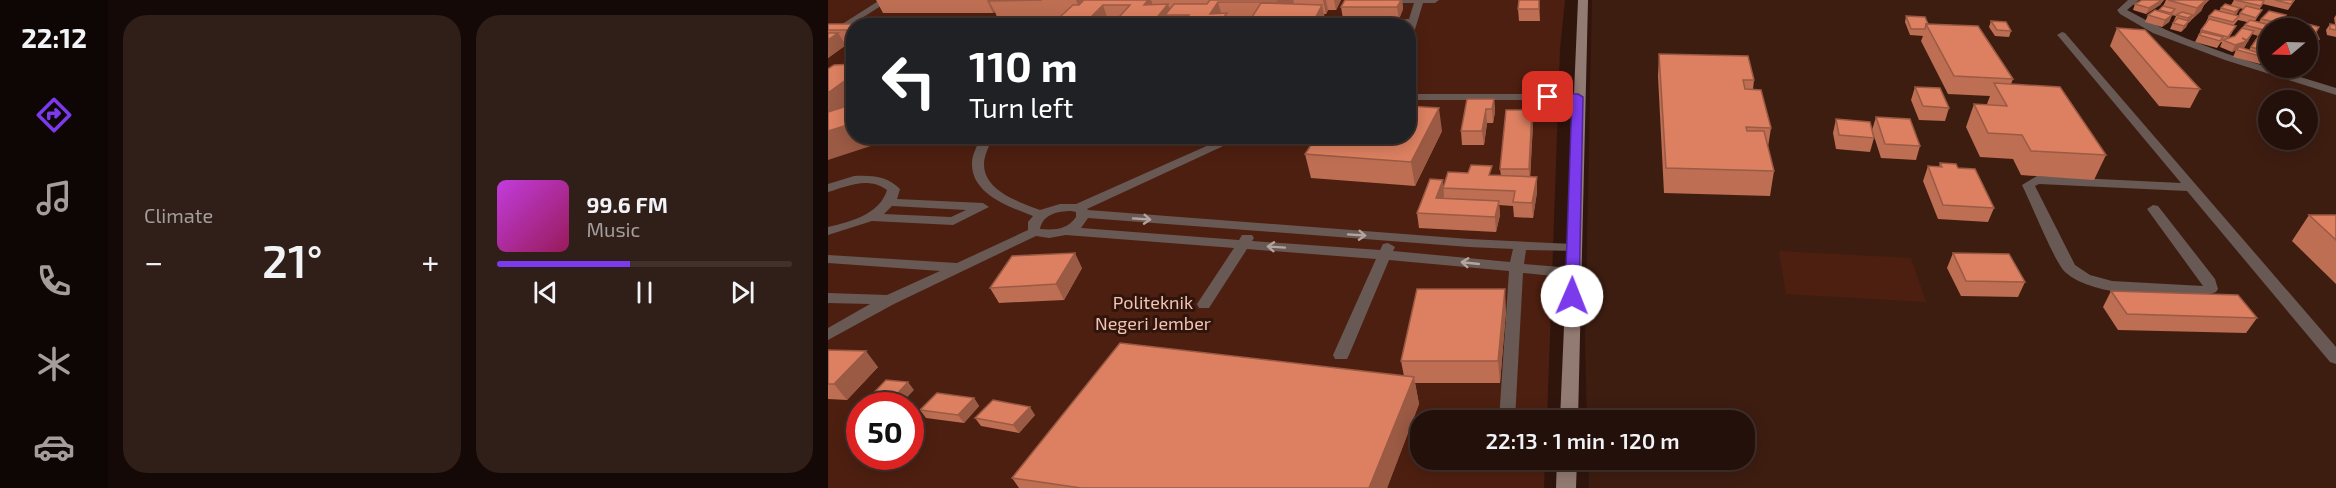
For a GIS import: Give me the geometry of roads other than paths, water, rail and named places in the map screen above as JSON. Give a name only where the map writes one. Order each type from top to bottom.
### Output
[{"type":"main road","points":[[1569,410],[1572,273],[1583,0]]},
{"type":"main road","points":[[1566,488],[1567,470]]},
{"type":"street","points":[[2134,0],[2122,10],[2123,12],[2157,31],[2229,58],[2336,92]]},
{"type":"lane","points":[[856,18],[886,0]]},
{"type":"lane","points":[[1366,0],[1435,0]]},
{"type":"lane","points":[[1413,18],[1419,0]]},
{"type":"lane","points":[[831,33],[846,24]]},
{"type":"lane","points":[[831,33],[846,32]]},
{"type":"lane","points":[[2062,36],[2336,358]]},
{"type":"lane","points":[[1416,97],[1578,97]]},
{"type":"lane","points":[[985,144],[978,165],[982,180],[1010,204],[1042,215]]},
{"type":"lane","points":[[1081,211],[1216,144]]},
{"type":"lane","points":[[828,188],[864,179],[885,181],[894,189],[889,202],[870,217],[843,228],[828,231]]},
{"type":"lane","points":[[2153,209],[2210,282],[2211,289],[2204,291],[2112,286],[2085,278],[2069,267],[2028,185],[2037,180],[2191,186]]},
{"type":"lane","points":[[889,202],[983,207],[1010,204]]},
{"type":"lane","points":[[870,217],[953,221],[983,207]]},
{"type":"lane","points":[[1035,232],[1033,224],[1042,215],[1057,208],[1254,227],[1573,248]]},
{"type":"lane","points":[[1065,231],[1079,223],[1081,211]]},
{"type":"lane","points":[[1204,304],[1254,227]]},
{"type":"lane","points":[[828,242],[843,228]]},
{"type":"lane","points":[[832,330],[889,300],[1035,232],[1048,234],[1065,231],[1385,255],[1572,273]]},
{"type":"lane","points":[[1341,356],[1392,237]]},
{"type":"lane","points":[[1508,410],[1516,268],[1520,246]]},
{"type":"lane","points":[[828,259],[958,267]]},
{"type":"lane","points":[[828,298],[889,300]]},
{"type":"park label","name":"Politeknik Negeri Jember","points":[[1153,312]]}]
